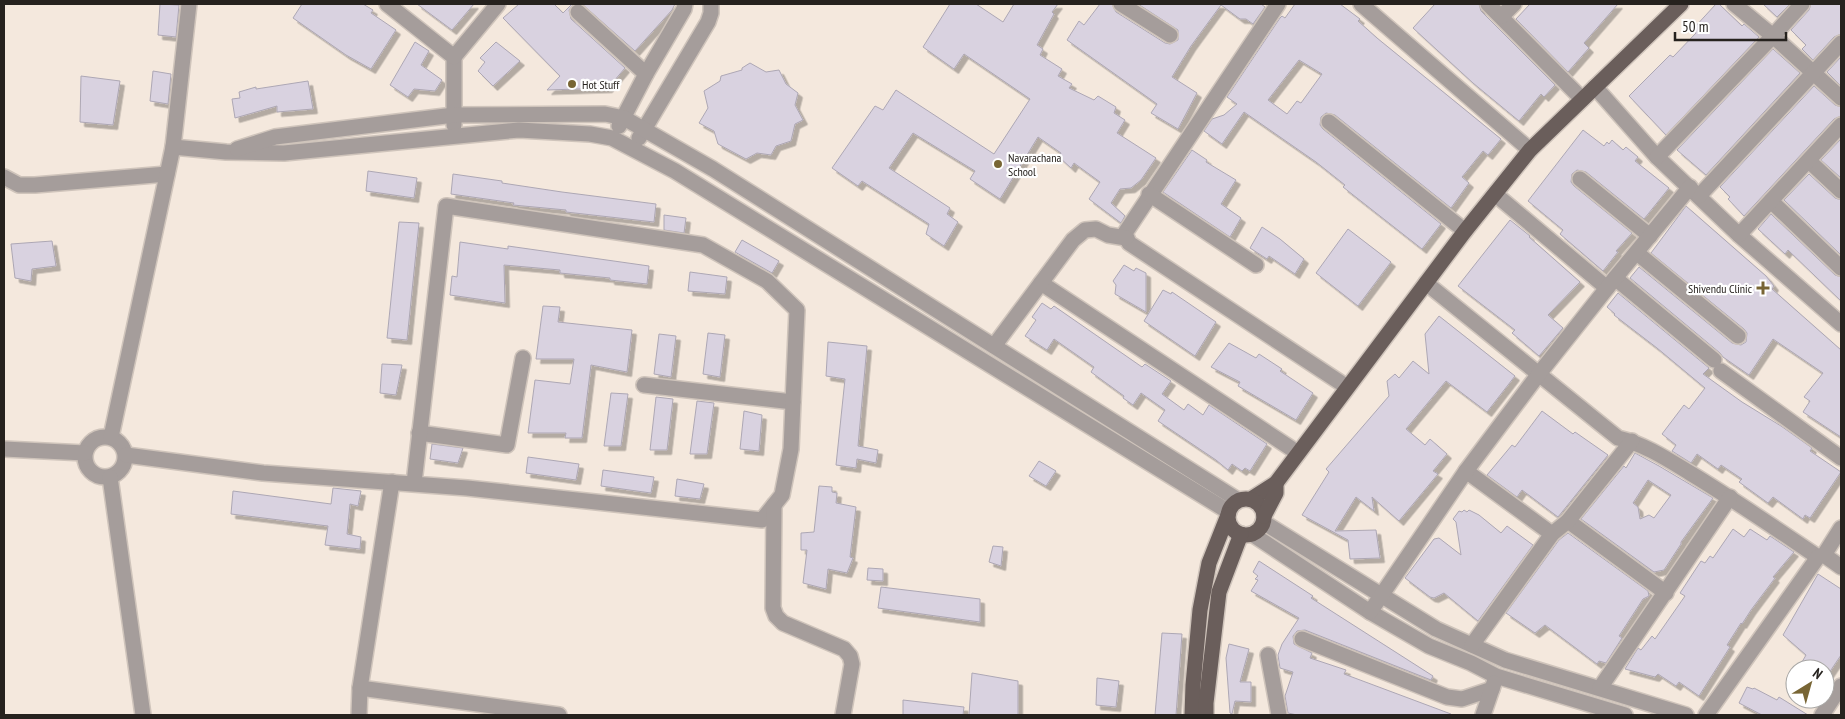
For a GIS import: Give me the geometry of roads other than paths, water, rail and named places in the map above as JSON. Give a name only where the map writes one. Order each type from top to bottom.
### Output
[{"type":"main road","points":[[1192,715],[1192,685],[1200,610],[1209,563],[1228,514],[1234,504],[1276,483],[1465,231],[1530,150],[1681,4]]},
{"type":"main road","points":[[1206,715],[1219,592],[1247,534],[1261,527],[1276,493],[1276,483]]},
{"type":"main road","points":[[1245,500],[1260,506],[1264,519]]},
{"type":"main road","points":[[1228,514],[1231,527],[1247,534]]},
{"type":"street","points":[[111,437],[172,148],[189,4]]},
{"type":"street","points":[[387,4],[454,57]]},
{"type":"street","points":[[454,137],[454,57],[498,4]]},
{"type":"street","points":[[612,138],[685,4]]},
{"type":"street","points":[[634,148],[643,129],[708,22],[711,4]]},
{"type":"street","points":[[1121,4],[1170,35]]},
{"type":"street","points":[[1278,4],[1125,233],[1129,242],[1347,387]]},
{"type":"street","points":[[1361,4],[1530,150]]},
{"type":"street","points":[[1488,4],[1502,16],[1582,99]]},
{"type":"street","points":[[1502,16],[1514,4]]},
{"type":"street","points":[[1734,4],[1773,36],[1841,98]]},
{"type":"street","points":[[1657,158],[1802,4]]},
{"type":"street","points":[[578,12],[646,74]]},
{"type":"street","points":[[1370,612],[1466,471],[1538,375],[1611,283],[1650,236],[1815,73],[1841,43]]},
{"type":"street","points":[[1595,87],[1657,158],[1739,235],[1841,324]]},
{"type":"street","points":[[226,152],[275,136],[454,116],[605,114],[624,118],[713,169],[994,346],[1245,500]]},
{"type":"street","points":[[1329,122],[1465,231]]},
{"type":"street","points":[[1739,235],[1841,125]]},
{"type":"street","points":[[172,148],[226,152],[284,153],[519,130],[590,134],[612,138],[675,171],[1228,514]]},
{"type":"street","points":[[1809,161],[1841,191]]},
{"type":"street","points":[[4,177],[19,185],[36,185],[167,174]]},
{"type":"street","points":[[1580,179],[1650,236]]},
{"type":"street","points":[[1150,194],[1256,265]]},
{"type":"street","points":[[1495,194],[1841,458]]},
{"type":"street","points":[[1771,201],[1841,268]]},
{"type":"street","points":[[126,455],[263,473],[414,484],[762,520],[782,495],[791,449],[797,310],[767,281],[703,245],[446,206],[418,434],[414,484]]},
{"type":"street","points":[[994,346],[1073,240],[1085,230],[1096,229],[1108,235],[1126,238]]},
{"type":"street","points":[[1637,253],[1738,336]]},
{"type":"street","points":[[1041,283],[1298,453]]},
{"type":"street","points":[[1426,283],[1618,438],[1632,441],[1662,457],[1730,497],[1841,567]]},
{"type":"street","points":[[906,314],[916,297]]},
{"type":"street","points":[[418,434],[507,445],[523,358]]},
{"type":"street","points":[[644,385],[793,402]]},
{"type":"street","points":[[104,437],[111,437],[122,445],[126,455],[125,464],[122,470],[110,477],[97,476],[87,467],[85,454],[92,442],[104,437]]},
{"type":"street","points":[[1472,645],[1552,534],[1568,521],[1632,441]]},
{"type":"street","points":[[4,449],[85,454]]},
{"type":"street","points":[[1466,471],[1552,534]]},
{"type":"street","points":[[110,477],[142,715]]},
{"type":"street","points":[[359,715],[360,688],[392,482]]},
{"type":"street","points":[[1600,688],[1730,497]]},
{"type":"street","points":[[774,505],[773,608],[776,616],[783,623],[844,649],[850,656],[852,664],[843,715]]},
{"type":"street","points":[[1264,519],[1431,627],[1501,658],[1686,715]]},
{"type":"street","points":[[1568,521],[1666,593]]},
{"type":"street","points":[[1706,715],[1841,528]]},
{"type":"street","points":[[1247,534],[1370,612],[1429,646],[1471,663],[1494,682],[1625,715]]},
{"type":"street","points":[[1302,639],[1447,697],[1462,699],[1494,682]]},
{"type":"street","points":[[1268,655],[1279,715]]},
{"type":"street","points":[[1483,715],[1501,658]]},
{"type":"street","points":[[1822,715],[1841,686]]},
{"type":"street","points":[[360,688],[559,715]]},
{"type":"place","name":"Hot Stuff","points":[[572,84]]},
{"type":"place","name":"Navarachana School","points":[[998,164]]},
{"type":"place","name":"Shivendu Clinic","points":[[1763,288]]}]
